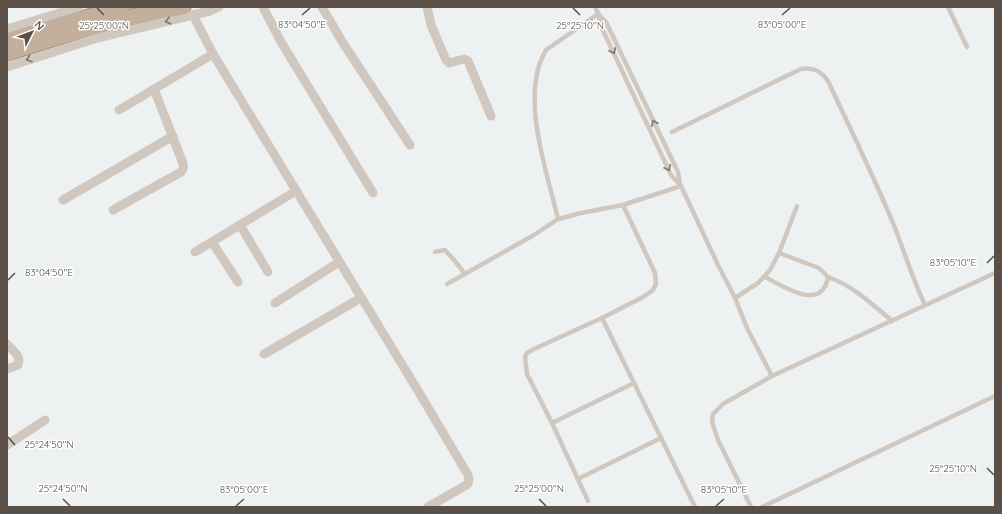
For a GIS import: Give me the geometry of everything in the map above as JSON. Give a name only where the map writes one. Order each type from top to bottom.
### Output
[{"type":"highway","points":[[7,41],[122,7]]},
{"type":"highway","points":[[7,53],[137,15],[188,11]]},
{"type":"street","points":[[7,29],[79,7]]},
{"type":"street","points":[[7,67],[188,11],[219,7]]},
{"type":"street","points":[[263,7],[281,42],[373,193]]},
{"type":"street","points":[[322,7],[343,43],[410,145]]},
{"type":"street","points":[[427,7],[430,25],[444,57],[449,63],[464,59],[468,61],[491,116]]},
{"type":"street","points":[[188,11],[468,475],[468,484],[428,507]]},
{"type":"street","points":[[119,110],[213,54]]},
{"type":"street","points":[[113,210],[184,169],[173,136],[154,89]]},
{"type":"street","points":[[63,200],[173,136]]},
{"type":"street","points":[[195,252],[296,191]]},
{"type":"street","points":[[240,225],[268,272]]},
{"type":"street","points":[[212,242],[238,282]]},
{"type":"street","points":[[275,303],[339,262]]},
{"type":"street","points":[[264,354],[361,298]]},
{"type":"street","points":[[7,344],[17,354],[19,362],[18,365],[7,369]]},
{"type":"street","points":[[7,445],[45,420]]},
{"type":"lane","points":[[595,7],[599,14],[600,24],[668,168],[680,185],[735,298],[747,328],[772,376]]},
{"type":"lane","points":[[948,7],[967,47]]},
{"type":"lane","points":[[558,219],[537,132],[534,108],[535,86],[542,56],[546,50],[599,14]]},
{"type":"lane","points":[[672,132],[801,68],[817,70],[828,81],[860,150],[892,222],[915,284],[925,305]]},
{"type":"lane","points":[[447,284],[534,236],[558,219],[622,205],[680,185]]},
{"type":"lane","points":[[588,501],[528,374],[525,357],[527,353],[534,349],[602,318],[653,290],[656,284],[655,273],[622,205]]},
{"type":"lane","points":[[735,298],[765,277],[770,270],[779,253],[797,206]]},
{"type":"lane","points":[[435,252],[445,250],[465,274]]},
{"type":"lane","points":[[779,253],[819,268],[828,277],[841,282],[856,291],[892,321]]},
{"type":"lane","points":[[751,507],[718,440],[712,422],[713,414],[723,404],[772,376],[995,273]]},
{"type":"lane","points":[[765,277],[799,294],[811,296],[817,295],[823,290],[827,283],[828,277]]},
{"type":"lane","points":[[602,318],[695,507]]},
{"type":"lane","points":[[552,423],[634,383]]},
{"type":"lane","points":[[762,507],[995,396]]},
{"type":"lane","points":[[578,479],[660,438]]}]
